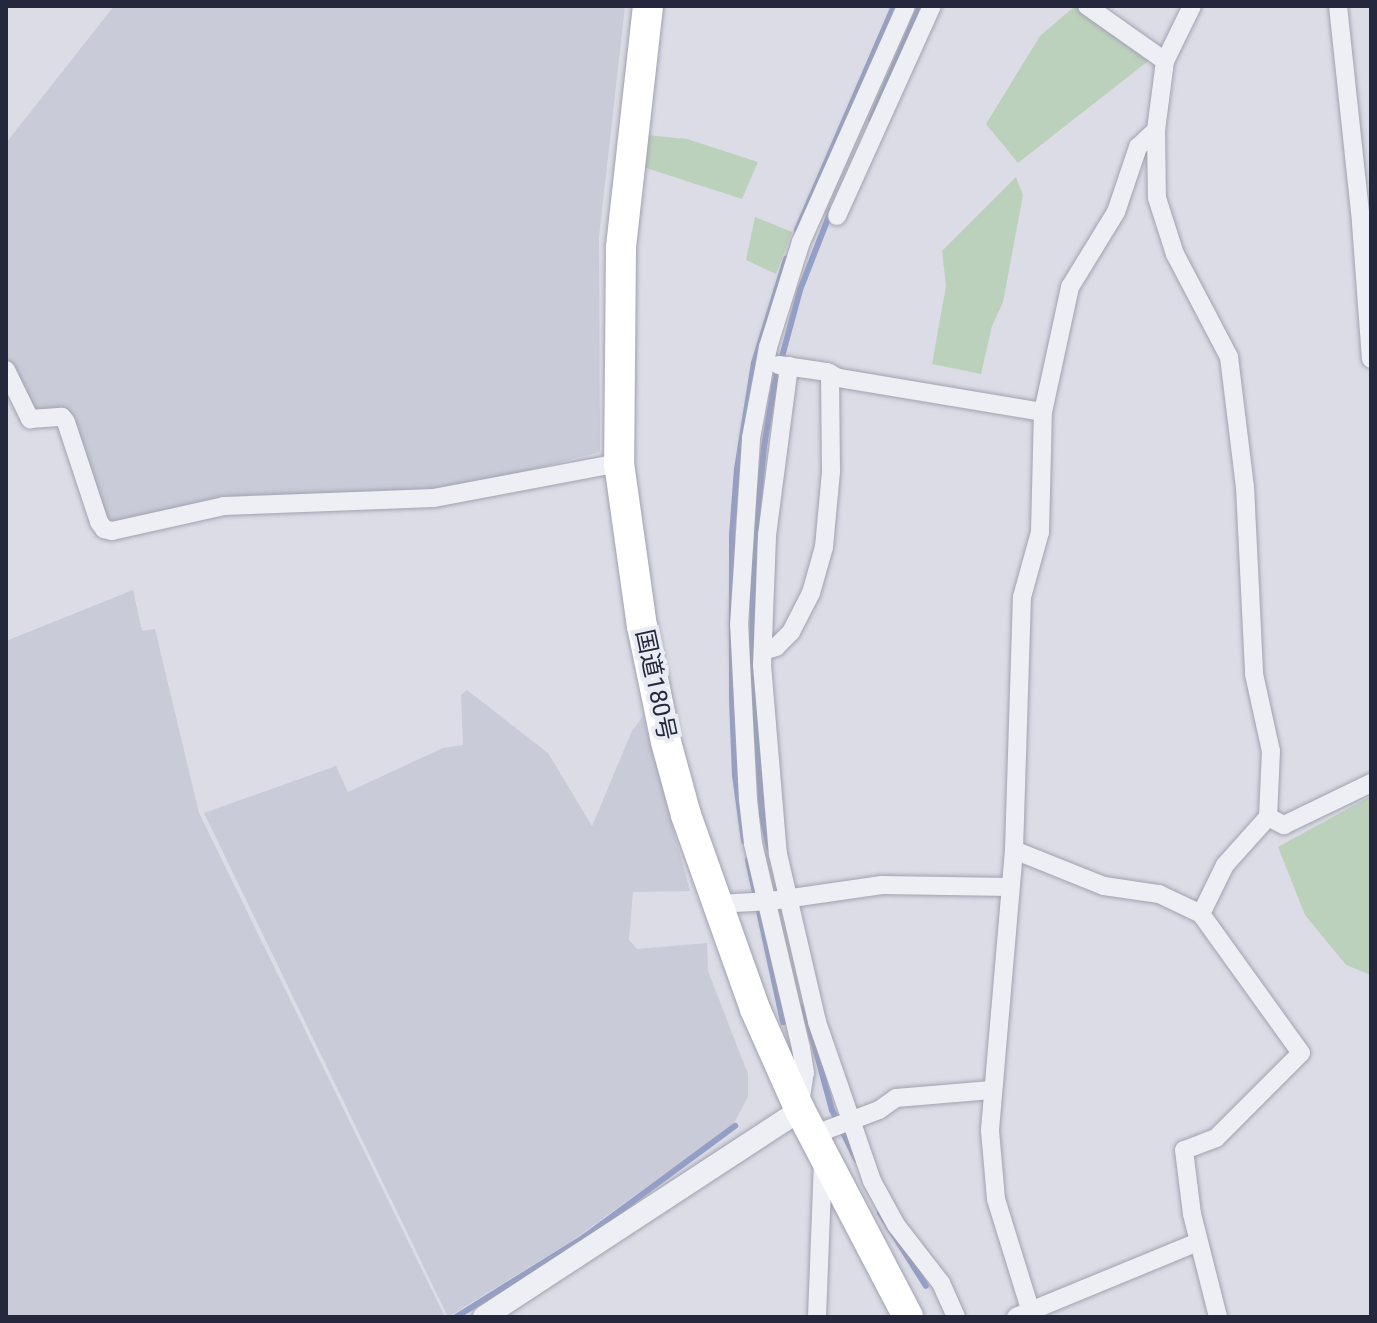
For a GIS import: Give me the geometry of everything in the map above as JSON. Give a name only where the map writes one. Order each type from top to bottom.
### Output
[{"type":"highway","name":"国道180号","points":[[648,6],[623,207],[619,463],[642,626],[666,742],[717,904],[755,1009],[827,1129],[908,1317]]},
{"type":"street","points":[[906,6],[801,242],[778,365],[751,438],[739,625],[748,800],[805,1073],[827,1129],[872,1181],[896,1225],[941,1283],[956,1317]]},
{"type":"street","points":[[837,216],[932,6]]},
{"type":"street","points":[[1087,6],[1165,61]]},
{"type":"street","points":[[1192,6],[1165,61],[1156,130],[1157,198],[1175,254],[1229,357],[1236,394],[1251,560],[1254,674],[1271,751],[1268,817],[1225,865],[1201,914]]},
{"type":"street","points":[[1338,6],[1361,223],[1371,359]]},
{"type":"street","points":[[1156,130],[1138,147],[1116,212],[1070,287],[1043,412],[1043,505],[1022,597],[1019,637],[1014,850],[990,1130],[996,1199],[1023,1313],[1198,1242]]},
{"type":"street","points":[[778,365],[1043,412]]},
{"type":"street","points":[[778,365],[778,436],[767,536],[763,651],[775,828],[771,901],[817,1022],[827,1129],[817,1317]]},
{"type":"street","points":[[6,370],[30,419],[62,417],[66,422],[99,522],[104,529],[112,531],[224,506],[434,498],[619,463]]},
{"type":"street","points":[[763,651],[776,647],[791,632],[811,593],[824,547],[831,471],[830,373]]},
{"type":"street","points":[[1268,817],[1284,825],[1371,783]]},
{"type":"street","points":[[1014,850],[1104,886],[1159,894],[1201,914],[1301,1053],[1216,1138],[1184,1150],[1198,1242],[1218,1317]]},
{"type":"street","points":[[717,904],[771,901],[882,885],[1010,887]]},
{"type":"street","points":[[484,1317],[827,1129],[879,1110],[896,1098],[992,1090]]},
{"type":"shaded area","points":[[114,6],[625,6],[599,237],[600,452],[451,490],[250,495],[118,522],[104,517],[71,416],[31,409],[6,358],[6,143]]},
{"type":"shaded area","points":[[133,590],[142,631],[155,629],[199,813],[445,1317],[6,1317],[6,641]]},
{"type":"shaded area","points":[[467,690],[548,753],[592,826],[632,731],[643,716],[690,891],[633,892],[629,940],[637,949],[707,943],[708,971],[748,1074],[748,1097],[733,1125],[570,1242],[448,1317],[204,813],[336,766],[348,792],[443,748],[463,745],[461,695]]},
{"type":"green space","points":[[1075,6],[1081,6],[1152,58],[1018,163],[986,124],[1040,36]]},
{"type":"green space","points":[[646,135],[687,139],[758,162],[742,199],[643,167]]},
{"type":"green space","points":[[1016,177],[1023,195],[1003,302],[992,326],[981,374],[932,364],[946,286],[942,251]]},
{"type":"green space","points":[[755,217],[792,232],[776,274],[746,260]]},
{"type":"green space","points":[[1371,796],[1371,975],[1346,965],[1305,915],[1278,847]]},
{"type":"waterway","points":[[797,230],[894,6]]},
{"type":"waterway","points":[[871,120],[920,6]]},
{"type":"waterway","points":[[769,848],[762,815],[752,658],[754,547],[764,447],[774,386],[800,290],[831,211]]},
{"type":"waterway","points":[[744,841],[735,775],[732,700],[732,535],[737,469],[754,363],[786,259]]},
{"type":"waterway","points":[[748,860],[783,1022]]},
{"type":"waterway","points":[[804,1007],[832,1110],[856,1159]]},
{"type":"waterway","points":[[456,1317],[583,1238],[735,1126]]},
{"type":"waterway","points":[[880,1213],[926,1286]]}]
